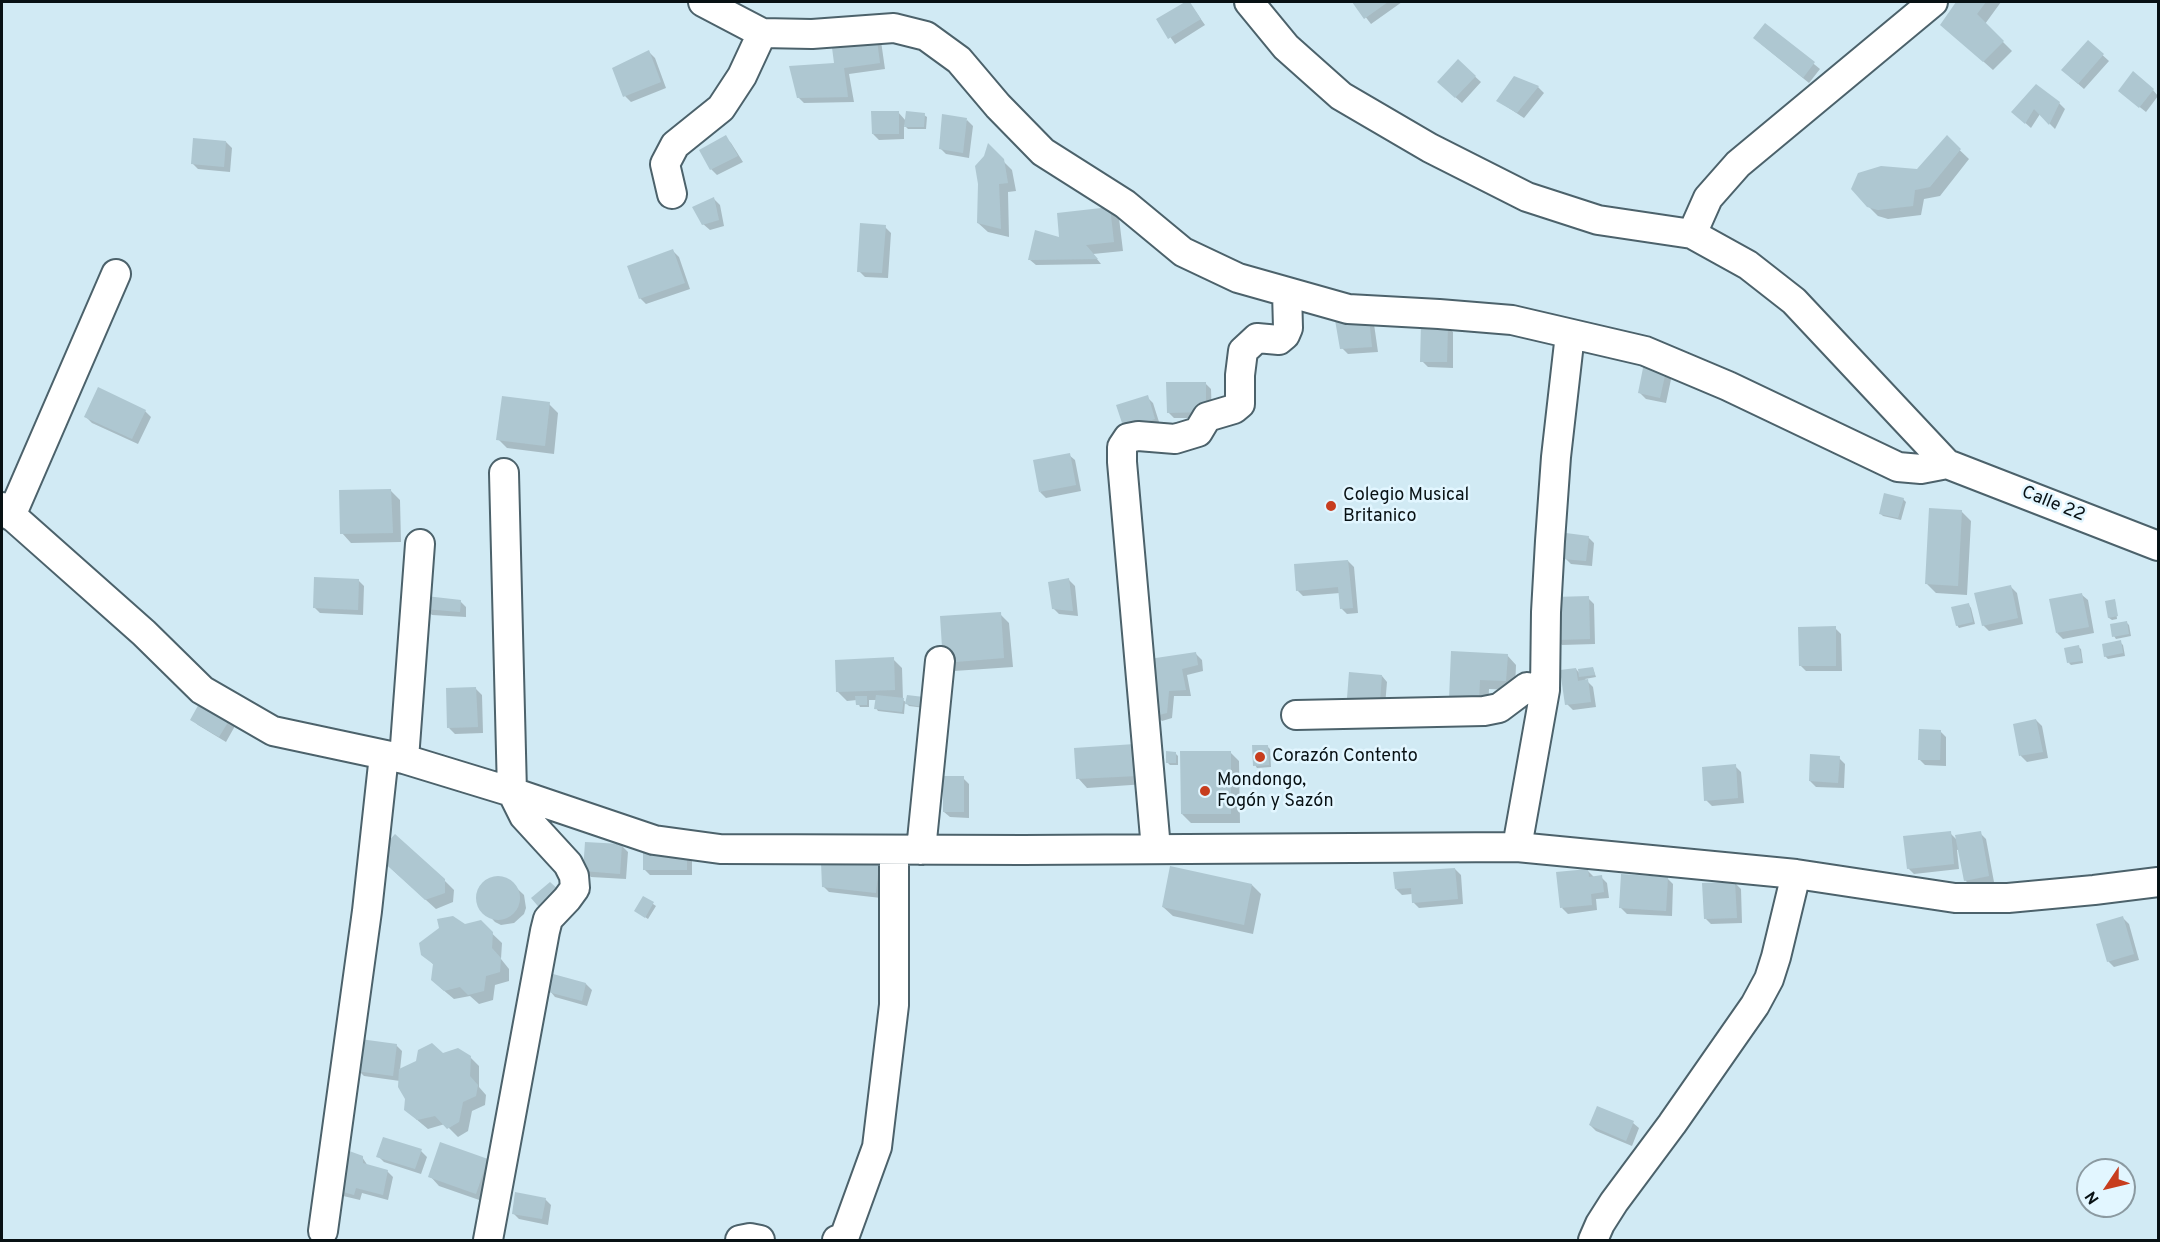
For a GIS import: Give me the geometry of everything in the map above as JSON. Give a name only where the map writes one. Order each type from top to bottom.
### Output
[{"type":"street","points":[[703,2],[762,33],[812,34],[894,28],[926,36],[959,60],[998,106],[1043,152],[1125,204],[1183,252],[1238,278],[1348,309],[1512,320],[1645,351],[1728,386],[1898,467],[1921,469],[1947,464]]},
{"type":"street","points":[[1249,2],[1286,47],[1341,96],[1430,148],[1527,197],[1598,220],[1692,234],[1748,265],[1794,301],[1947,464]]},
{"type":"street","points":[[1692,234],[1708,198],[1738,164],[1933,2]]},
{"type":"street","points":[[672,194],[665,164],[675,145],[721,108],[742,76],[762,33]]},
{"type":"street","points":[[116,274],[6,511],[144,633],[202,690],[273,731],[394,757],[512,792],[654,840],[720,849],[1517,847],[1796,874],[1967,898],[2019,897],[2158,882]]},
{"type":"street","points":[[1156,849],[1122,447],[1128,438],[1138,435],[1175,439],[1198,432],[1207,417],[1234,409],[1240,404],[1243,351],[1257,338],[1279,340],[1285,335],[1287,292]]},
{"type":"street","points":[[1517,847],[1545,690],[1550,541],[1556,457],[1570,334]]},
{"type":"street","name":"Calle 22","points":[[1947,464],[2158,546]]},
{"type":"street","points":[[488,1240],[545,931],[548,919],[575,888],[574,876],[568,864],[524,816],[512,792],[504,473]]},
{"type":"street","points":[[323,1231],[367,911],[394,757],[420,544]]},
{"type":"street","points":[[837,1240],[844,1238],[877,1147],[894,1005],[908,850],[940,661]]},
{"type":"street","points":[[1296,715],[1484,711],[1499,708],[1527,687],[1545,690]]},
{"type":"street","points":[[1593,1240],[1614,1202],[1755,1005],[1769,979],[1776,957],[1796,874]]},
{"type":"street","points":[[740,1240],[750,1238],[760,1240]]},
{"type":"building","points":[[1185,2],[1190,2],[1201,19],[1168,39],[1156,19]]},
{"type":"building","points":[[1352,2],[1388,2],[1364,19]]},
{"type":"building","points":[[1956,2],[1986,2],[1977,14],[2004,41],[1983,62],[1940,25]]},
{"type":"building","points":[[1765,23],[1815,62],[1803,78],[1753,38]]},
{"type":"building","points":[[876,33],[880,63],[844,68],[848,97],[797,98],[789,66],[834,63],[831,40]]},
{"type":"building","points":[[2088,40],[2104,54],[2078,84],[2061,70]]},
{"type":"building","points":[[649,50],[661,82],[623,97],[612,68]]},
{"type":"building","points":[[1458,59],[1476,76],[1455,98],[1437,82]]},
{"type":"building","points":[[2133,71],[2154,89],[2139,108],[2118,91]]},
{"type":"building","points":[[1514,76],[1539,86],[1517,113],[1496,101]]},
{"type":"building","points":[[2036,84],[2060,102],[2049,125],[2034,109],[2025,124],[2011,112]]},
{"type":"building","points":[[871,111],[899,111],[899,134],[872,134]]},
{"type":"building","points":[[906,111],[925,113],[924,127],[904,127]]},
{"type":"building","points":[[942,114],[967,118],[963,153],[939,149]]},
{"type":"building","points":[[726,135],[738,156],[710,170],[699,150]]},
{"type":"building","points":[[1947,135],[1961,149],[1930,187],[1915,190],[1913,206],[1878,210],[1867,207],[1851,189],[1858,173],[1881,166],[1917,169]]},
{"type":"building","points":[[193,138],[226,141],[224,167],[191,164]]},
{"type":"building","points":[[988,143],[1004,159],[1008,183],[999,184],[1001,229],[977,223],[978,184],[975,166],[984,156]]},
{"type":"building","points":[[714,197],[719,220],[702,225],[692,207]]},
{"type":"building","points":[[1110,207],[1114,242],[1086,245],[1098,259],[1028,260],[1035,230],[1059,237],[1057,213]]},
{"type":"building","points":[[860,223],[886,225],[882,273],[857,272]]},
{"type":"building","points":[[673,249],[685,283],[639,299],[627,266]]},
{"type":"building","points":[[1369,317],[1372,347],[1340,349],[1335,320]]},
{"type":"building","points":[[1421,323],[1448,324],[1447,362],[1420,362]]},
{"type":"building","points":[[1645,358],[1668,362],[1660,398],[1638,393]]},
{"type":"building","points":[[1166,382],[1206,382],[1206,412],[1167,413]]},
{"type":"building","points":[[98,387],[146,410],[132,439],[84,417]]},
{"type":"building","points":[[1148,395],[1155,419],[1124,429],[1116,405]]},
{"type":"building","points":[[502,396],[550,402],[545,446],[496,440]]},
{"type":"building","points":[[1070,453],[1076,485],[1039,492],[1033,460]]},
{"type":"building","points":[[391,489],[393,533],[340,534],[339,490]]},
{"type":"building","points":[[1884,493],[1904,498],[1898,518],[1879,514]]},
{"type":"building","points":[[1929,508],[1962,510],[1958,586],[1925,584]]},
{"type":"building","points":[[1566,533],[1589,536],[1586,561],[1563,559]]},
{"type":"building","points":[[1348,560],[1353,608],[1340,609],[1338,587],[1296,591],[1294,564]]},
{"type":"building","points":[[314,577],[359,579],[358,610],[313,608]]},
{"type":"building","points":[[1069,578],[1073,611],[1052,609],[1048,582]]},
{"type":"building","points":[[2011,585],[2018,618],[1982,626],[1974,593]]},
{"type":"building","points":[[2082,593],[2089,627],[2056,633],[2049,599]]},
{"type":"building","points":[[426,596],[461,600],[460,612],[425,609]]},
{"type":"building","points":[[1589,596],[1590,639],[1555,640],[1554,597]]},
{"type":"building","points":[[2115,599],[2118,616],[2108,618],[2105,601]]},
{"type":"building","points":[[1969,603],[1973,622],[1956,626],[1951,607]]},
{"type":"building","points":[[1001,612],[1004,658],[943,663],[940,616]]},
{"type":"building","points":[[2127,621],[2129,634],[2112,637],[2110,624]]},
{"type":"building","points":[[1836,626],[1836,666],[1799,666],[1798,627]]},
{"type":"building","points":[[2121,640],[2123,653],[2104,657],[2102,644]]},
{"type":"building","points":[[2079,645],[2082,661],[2067,663],[2064,648]]},
{"type":"building","points":[[1451,651],[1508,654],[1506,681],[1480,680],[1479,700],[1449,699]]},
{"type":"building","points":[[1196,652],[1198,665],[1182,669],[1186,690],[1169,691],[1167,713],[1155,716],[1149,659]]},
{"type":"building","points":[[894,657],[895,690],[836,692],[835,660]]},
{"type":"building","points":[[1593,667],[1595,675],[1579,677],[1578,669]]},
{"type":"building","points":[[1576,668],[1578,681],[1588,679],[1591,702],[1565,705],[1560,670]]},
{"type":"building","points":[[1349,672],[1382,675],[1380,701],[1347,698]]},
{"type":"building","points":[[476,687],[478,727],[447,728],[446,688]]},
{"type":"building","points":[[876,695],[904,698],[902,712],[874,709]]},
{"type":"building","points":[[907,695],[924,697],[923,707],[905,704]]},
{"type":"building","points":[[855,696],[867,696],[867,705],[856,705]]},
{"type":"building","points":[[200,702],[230,719],[219,737],[190,720]]},
{"type":"building","points":[[2036,719],[2043,752],[2019,756],[2013,724]]},
{"type":"building","points":[[1919,729],[1941,730],[1940,760],[1918,760]]},
{"type":"building","points":[[1135,744],[1137,776],[1076,779],[1074,748]]},
{"type":"building","points":[[1252,745],[1268,745],[1269,765],[1253,766]]},
{"type":"building","points":[[1166,751],[1176,752],[1176,763],[1166,763]]},
{"type":"building","points":[[1180,751],[1231,751],[1231,814],[1181,814]]},
{"type":"building","points":[[1810,754],[1840,756],[1838,783],[1809,781]]},
{"type":"building","points":[[1736,764],[1738,798],[1704,801],[1702,767]]},
{"type":"building","points":[[943,776],[964,776],[964,812],[943,812]]},
{"type":"building","points":[[1951,831],[1954,864],[1907,869],[1903,836]]},
{"type":"building","points":[[1981,831],[1989,876],[1964,881],[1955,835]]},
{"type":"building","points":[[395,834],[445,879],[445,893],[425,900],[376,855]]},
{"type":"building","points":[[585,842],[622,844],[620,874],[583,871]]},
{"type":"building","points":[[643,849],[687,850],[687,870],[643,870]]},
{"type":"building","points":[[821,862],[879,865],[876,893],[822,887]]},
{"type":"building","points":[[1170,866],[1252,884],[1244,925],[1162,907]]},
{"type":"building","points":[[1455,868],[1458,899],[1412,903],[1411,888],[1395,889],[1393,872]]},
{"type":"building","points":[[1588,869],[1589,877],[1602,875],[1604,892],[1591,894],[1592,905],[1560,908],[1556,872]]},
{"type":"building","points":[[1621,874],[1668,877],[1666,911],[1619,908]]},
{"type":"building","points":[[498,876],[514,882],[520,898],[514,914],[498,920],[482,914],[476,898],[482,882]]},
{"type":"building","points":[[550,882],[559,890],[543,912],[531,898]]},
{"type":"building","points":[[1735,882],[1737,918],[1704,919],[1702,883]]},
{"type":"building","points":[[643,896],[654,902],[645,918],[634,911]]},
{"type":"building","points":[[453,916],[465,924],[481,920],[493,932],[492,948],[501,958],[500,972],[486,976],[484,991],[468,995],[460,987],[444,991],[431,980],[433,964],[421,955],[419,943],[439,928],[437,919]]},
{"type":"building","points":[[2123,916],[2134,954],[2107,962],[2096,924]]},
{"type":"building","points":[[553,974],[586,983],[582,1001],[548,992]]},
{"type":"building","points":[[360,1039],[397,1044],[393,1076],[356,1071]]},
{"type":"building","points":[[432,1043],[443,1053],[458,1048],[471,1056],[470,1076],[478,1085],[476,1096],[463,1102],[459,1122],[447,1129],[435,1116],[417,1120],[404,1110],[405,1099],[398,1087],[399,1069],[416,1061],[418,1050]]},
{"type":"building","points":[[1597,1106],[1634,1121],[1626,1141],[1589,1125]]},
{"type":"building","points":[[383,1137],[422,1149],[415,1169],[376,1157]]},
{"type":"building","points":[[440,1142],[488,1159],[476,1194],[428,1177]]},
{"type":"building","points":[[341,1148],[363,1156],[363,1163],[388,1170],[383,1195],[356,1188],[354,1195],[332,1189]]},
{"type":"building","points":[[515,1192],[546,1198],[542,1219],[512,1214]]},
{"type":"place","name":"Colegio Musical Britanico","points":[[1331,506]]},
{"type":"place","name":"Corazón Contento","points":[[1260,757]]},
{"type":"place","name":"Mondongo, Fogón y Sazón","points":[[1205,791]]}]
